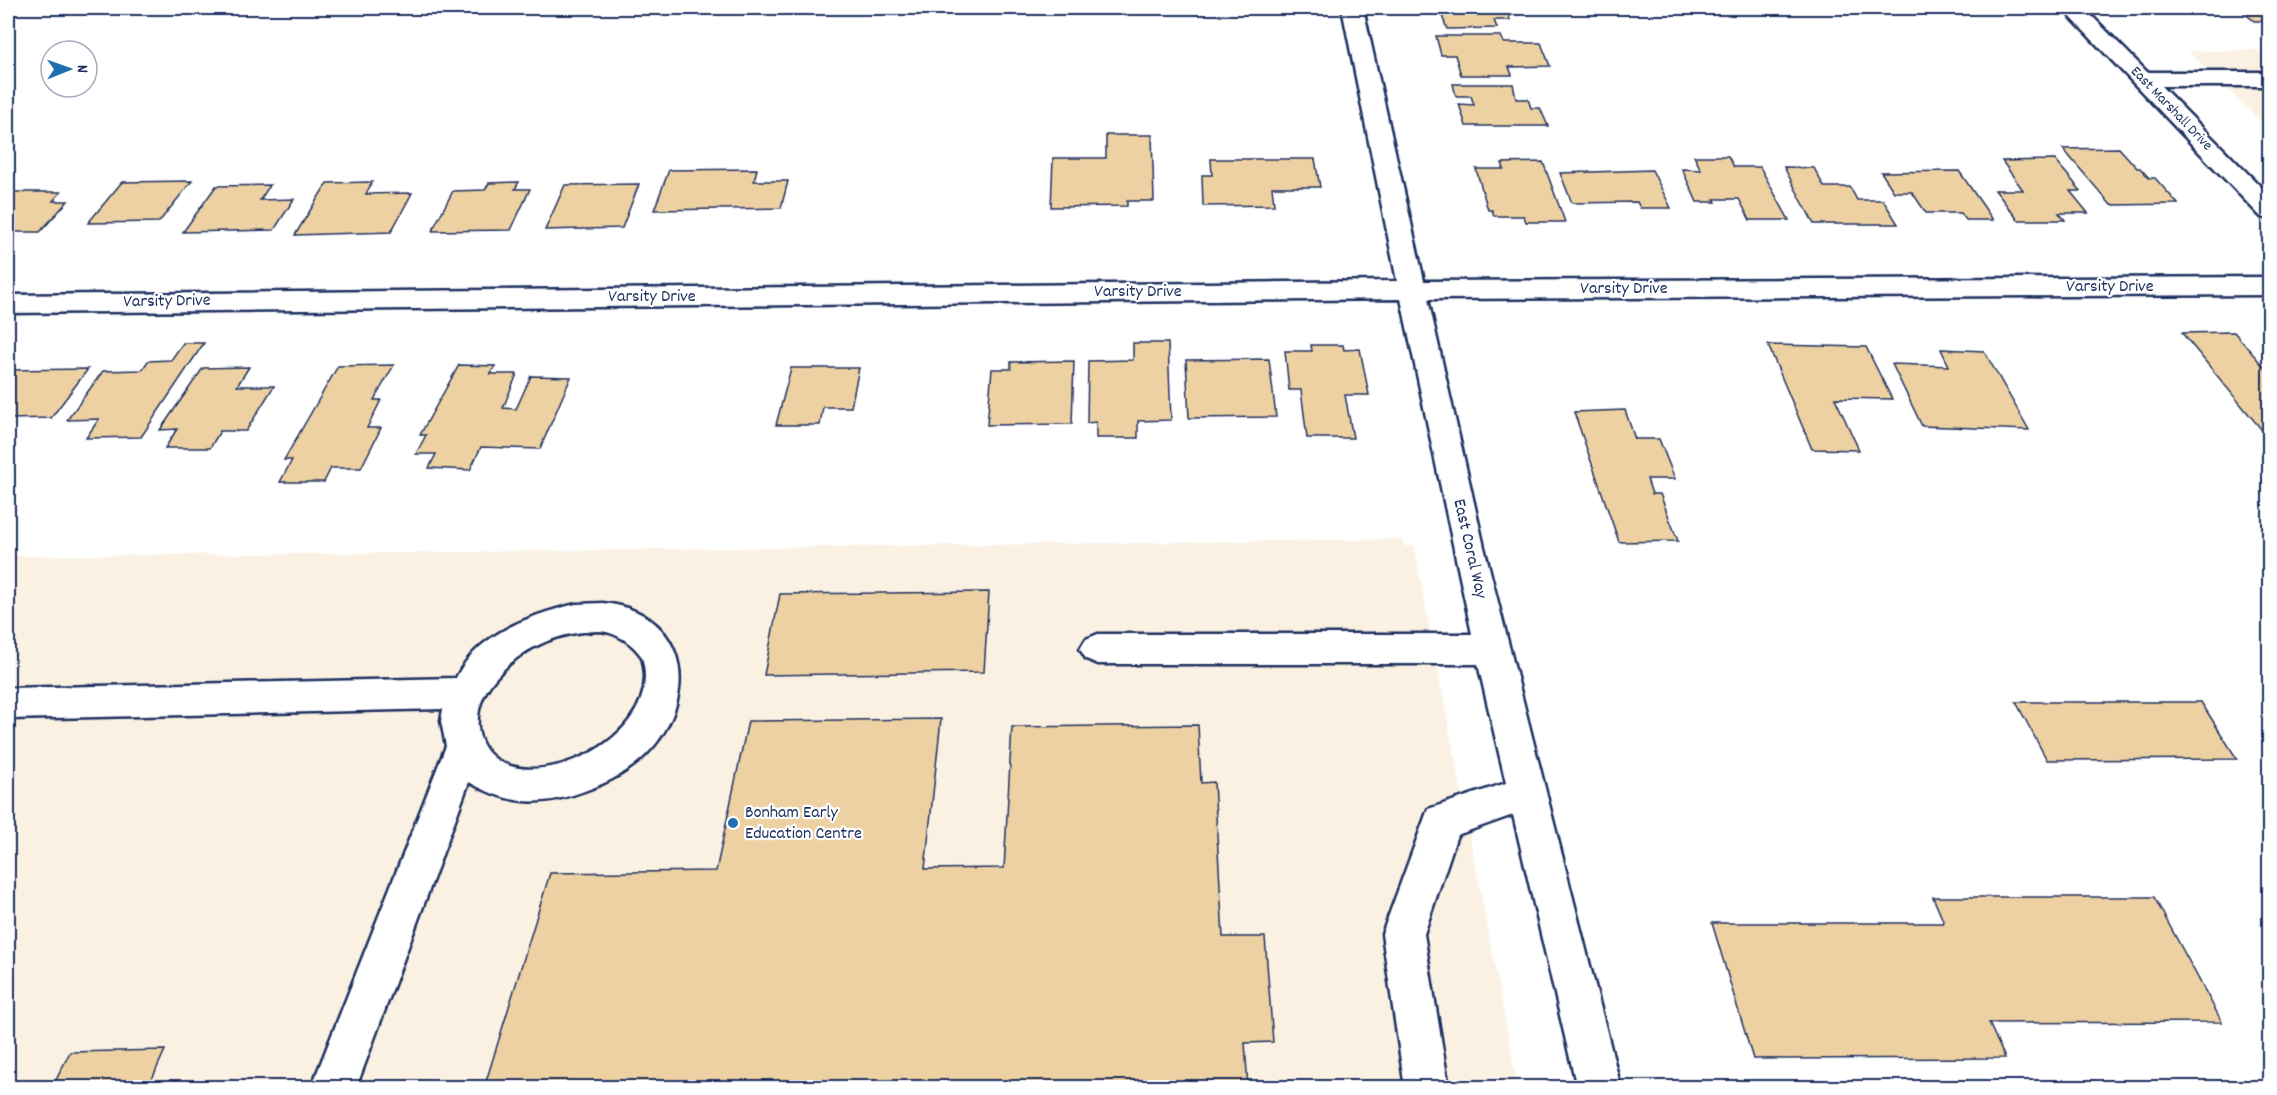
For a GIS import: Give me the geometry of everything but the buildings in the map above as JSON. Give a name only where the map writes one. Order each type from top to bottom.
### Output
[{"type":"street","name":"East Coral Way","points":[[1352,8],[1468,547],[1599,1088]]},
{"type":"street","name":"East Marshall Drive","points":[[2072,8],[2270,211]]},
{"type":"street","points":[[2142,79],[2270,79]]},
{"type":"street","name":"Varsity Drive","points":[[8,304],[1414,290],[2270,286]]},
{"type":"street","points":[[576,618],[608,618],[636,628],[655,646],[664,668],[662,693],[652,720],[631,745],[603,766],[571,780],[536,787],[506,783],[480,771],[463,749],[459,722],[466,693],[484,665],[511,643],[543,626],[576,618]]},
{"type":"street","points":[[1098,649],[1493,649]]},
{"type":"street","points":[[8,704],[466,693]]},
{"type":"street","points":[[333,1088],[463,749]]},
{"type":"street","points":[[1427,1088],[1403,934],[1442,822],[1527,793]]},
{"type":"shaded area","points":[[2269,50],[2269,129],[2188,51]]},
{"type":"shaded area","name":"Bonham Early Education Centre","points":[[1402,539],[1404,546],[1414,546],[1518,1087],[8,1088],[8,556]]},
{"type":"place","name":"Bonham Early Education Centre","points":[[733,823]]}]
